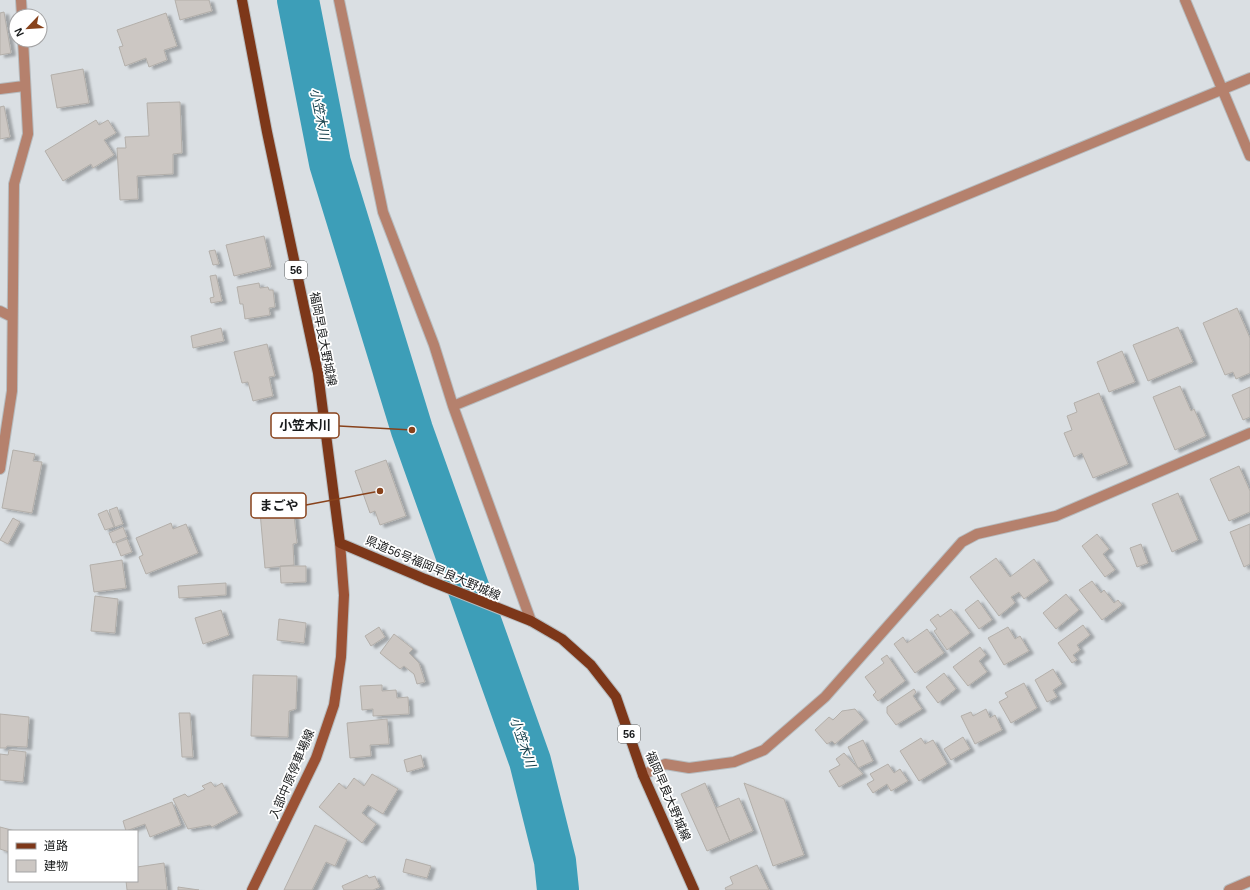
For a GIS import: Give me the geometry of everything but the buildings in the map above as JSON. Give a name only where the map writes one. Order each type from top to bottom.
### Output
[{"type":"main road","name":"福岡早良大野城線","points":[[242,0],[267,132],[318,373],[340,543]]},
{"type":"main road","name":"県道56号福岡早良大野城線","points":[[340,543],[517,616]]},
{"type":"main road","name":"入部中原停車場線","points":[[252,890],[316,758],[334,705],[342,657],[344,594],[340,543]]},
{"type":"main road","name":"福岡早良大野城線","points":[[517,616],[531,621],[562,639],[591,666],[616,697],[643,774],[694,890]]},
{"type":"street","points":[[339,0],[383,212],[434,346],[453,406],[531,621]]},
{"type":"street","points":[[1185,0],[1250,156]]},
{"type":"street","points":[[0,469],[12,391],[14,184],[28,134],[24,86],[23,48]]},
{"type":"street","points":[[453,406],[1250,78]]},
{"type":"street","points":[[0,89],[24,86]]},
{"type":"street","points":[[0,311],[12,317]]},
{"type":"street","points":[[643,774],[665,764],[689,768],[734,762],[764,750],[825,697],[962,542],[977,534],[1056,516],[1250,433]]},
{"type":"street","points":[[1229,890],[1250,881]]},
{"type":"waterway","name":"小笠木川","points":[[298,0],[330,163],[412,430],[530,761],[555,861],[558,890]]},
{"type":"place","name":"小笠木川","points":[[412,430]]},
{"type":"place","name":"まごや","points":[[380,491]]}]
